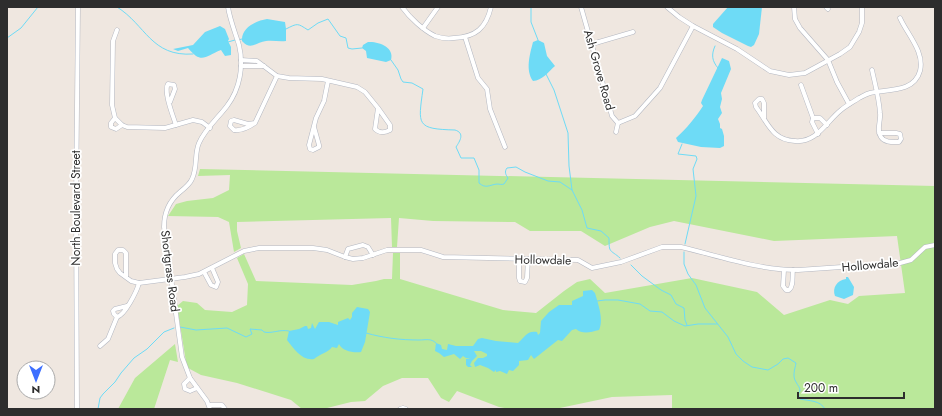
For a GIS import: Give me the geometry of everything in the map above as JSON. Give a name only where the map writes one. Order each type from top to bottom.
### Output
[{"type":"street","name":"North Boulevard Street","points":[[77,409],[76,205],[78,7]]},
{"type":"street","name":"Shortgrass Road","points":[[209,407],[184,366],[180,349],[164,227],[166,213],[170,202],[186,188],[193,178],[196,167],[197,147],[203,136],[232,99],[238,83],[241,60],[239,46],[230,20],[228,7]]},
{"type":"street","points":[[402,7],[423,28],[440,37],[448,38],[465,37],[478,32],[487,20],[491,7]]},
{"type":"street","points":[[423,28],[438,7]]},
{"type":"street","name":"Ash Grove Road","points":[[581,7],[612,116],[618,123],[616,132]]},
{"type":"street","points":[[667,7],[693,26],[737,49],[770,71],[789,75],[798,74],[816,68],[850,47],[855,40],[862,23],[862,7]]},
{"type":"street","points":[[794,7],[796,19],[800,28],[828,60],[837,82],[849,104]]},
{"type":"street","points":[[764,118],[773,133],[779,137],[787,140],[803,141],[818,134],[840,110],[869,93],[908,86],[917,78],[921,60],[918,50],[904,28],[900,18]]},
{"type":"street","points":[[618,123],[635,116],[660,88],[693,26]]},
{"type":"street","points":[[117,30],[113,41],[112,105],[118,121],[133,128],[157,128],[176,125],[189,120],[196,120],[202,122],[210,128]]},
{"type":"street","points":[[592,44],[633,32]]},
{"type":"street","points":[[465,37],[478,78],[487,89],[490,109],[505,147]]},
{"type":"street","points":[[241,60],[257,61],[277,76],[289,78],[315,78],[357,87],[366,92],[378,108],[390,125],[390,130],[387,132],[379,132],[375,129],[378,108]]},
{"type":"street","points":[[241,66],[264,66]]},
{"type":"street","points":[[872,70],[880,114],[879,133],[882,139],[889,142],[899,142],[901,139],[900,134],[896,132],[879,133]]},
{"type":"street","points":[[255,123],[248,124],[234,120],[231,122],[230,126],[234,130],[242,130],[255,123],[277,76]]},
{"type":"street","points":[[314,127],[319,147],[313,150],[309,145],[316,118],[324,101],[328,81]]},
{"type":"street","points":[[801,85],[813,118],[812,122],[818,134]]},
{"type":"street","points":[[170,102],[176,125]]},
{"type":"street","points":[[813,118],[820,118],[827,125]]},
{"type":"street","points":[[345,257],[348,249],[363,245],[368,247],[373,255]]},
{"type":"street","name":"Hollowdale","points":[[139,283],[192,276],[204,272],[244,251],[259,248],[313,248],[327,250],[353,259],[363,258],[387,250],[421,250],[443,257],[578,260],[592,268],[621,262],[662,247],[681,246],[759,266],[793,270],[900,263],[911,260],[925,247],[935,245]]},
{"type":"street","points":[[100,346],[108,339],[117,317],[121,316],[135,295],[139,283],[131,281],[120,273],[116,266],[115,254],[118,250],[123,250],[126,253],[126,277]]},
{"type":"street","points":[[519,259],[520,282],[525,282],[528,278],[528,259]]},
{"type":"street","points":[[204,272],[211,285],[216,286],[218,282],[212,268]]},
{"type":"street","points":[[784,270],[783,286],[789,290],[792,285],[793,270]]},
{"type":"street","points":[[117,317],[114,314],[114,310],[127,306]]},
{"type":"street","points":[[190,378],[184,384],[185,389],[190,391],[197,388]]},
{"type":"street","points":[[209,407],[222,405],[225,409]]},
{"type":"street","points":[[400,409],[406,409]]},
{"type":"green space","points":[[200,169],[935,186],[935,409],[672,409],[672,395],[612,397],[555,409],[510,409],[499,407],[457,391],[449,402],[441,398],[428,378],[402,378],[383,386],[365,401],[351,402],[323,409],[302,409],[291,400],[237,383],[201,375],[188,368],[177,306],[183,301],[197,303],[205,310],[232,312],[247,305],[248,284],[237,258],[244,254],[256,281],[352,285],[392,279],[393,253],[400,253],[400,279],[503,310],[536,313],[577,282],[590,279],[605,293],[692,278],[757,292],[784,315],[830,300],[848,304],[859,296],[905,293],[897,236],[774,241],[674,221],[650,227],[605,246],[581,231],[530,231],[515,222],[433,221],[399,218],[397,247],[392,247],[391,218],[237,222],[237,231],[241,248],[234,252],[229,222],[218,217],[168,216],[176,204],[187,201],[213,198],[229,190],[230,175],[198,176]]},
{"type":"green space","points":[[175,344],[178,362],[170,360],[154,409],[118,409],[135,378]]},
{"type":"water","points":[[728,7],[762,7],[759,34],[754,45],[751,47],[713,27],[713,24]]},
{"type":"water","points":[[267,19],[285,22],[286,41],[266,41],[251,46],[242,41],[242,36],[246,29],[258,21]]},
{"type":"water","points":[[220,26],[225,29],[229,39],[228,41],[231,47],[231,55],[225,56],[221,50],[204,58],[200,58],[188,48],[178,51],[173,49],[193,45],[205,32]]},
{"type":"water","points":[[538,40],[544,43],[547,56],[555,66],[542,78],[533,81],[529,72],[529,62],[533,42]]},
{"type":"water","points":[[368,42],[381,44],[388,48],[392,55],[391,60],[386,62],[367,58],[366,51],[362,48],[363,45]]},
{"type":"water","points":[[722,58],[729,61],[731,69],[721,93],[722,99],[720,107],[722,113],[718,119],[724,136],[724,146],[720,148],[701,147],[678,142],[676,138],[691,123],[703,106],[701,103],[702,100]]},
{"type":"water","points":[[846,277],[848,277],[854,287],[853,295],[844,299],[835,296],[834,290],[836,285],[840,281],[846,279]]},
{"type":"water","points":[[592,290],[595,293],[600,312],[601,321],[599,330],[581,332],[576,329],[572,330],[562,341],[558,340],[534,359],[531,355],[528,360],[519,361],[519,365],[513,371],[509,370],[507,374],[500,371],[496,372],[496,370],[494,372],[480,365],[475,367],[474,363],[478,358],[487,356],[487,354],[481,351],[474,351],[477,356],[470,365],[472,367],[468,367],[466,365],[466,359],[471,358],[466,358],[463,356],[460,359],[454,354],[444,357],[435,351],[436,343],[441,345],[442,349],[447,350],[448,344],[456,346],[473,346],[478,339],[482,338],[518,343],[528,333],[537,332],[538,335],[540,333],[541,321],[549,312],[559,305],[572,305],[572,301],[583,296],[583,291]]},
{"type":"water","points":[[357,307],[368,309],[370,312],[365,342],[361,352],[348,351],[339,344],[337,348],[332,347],[314,359],[310,359],[299,354],[287,340],[289,331],[305,326],[307,326],[308,329],[311,328],[312,323],[315,329],[319,322],[329,322],[338,325],[338,322],[348,318],[350,320],[352,313]]},
{"type":"waterway","points":[[7,38],[21,28],[38,7]]},
{"type":"waterway","points":[[117,7],[127,14],[158,45],[179,54],[193,54]]},
{"type":"waterway","points":[[531,7],[531,22],[538,40]]},
{"type":"waterway","points":[[286,29],[297,25],[308,30],[318,23],[328,19],[340,36],[346,38],[348,48],[362,48]]},
{"type":"waterway","points":[[238,40],[242,39]]},
{"type":"waterway","points":[[228,42],[235,40]]},
{"type":"waterway","points":[[715,46],[713,58],[714,63],[718,68]]},
{"type":"waterway","points":[[391,60],[398,70],[403,82],[412,83],[423,89],[420,110],[422,123],[433,128],[455,130],[460,133],[461,137],[456,147],[461,158],[474,158],[479,170],[479,183],[481,185],[486,186],[504,184],[508,178],[505,172],[506,169],[516,167],[548,181],[560,182],[572,190]]},
{"type":"waterway","points":[[546,74],[554,90],[568,133],[569,166],[572,190],[582,210],[587,228],[601,231],[609,238],[610,249],[620,258]]},
{"type":"waterway","points":[[682,144],[678,154],[696,156],[697,159],[693,169],[696,196],[685,244]]},
{"type":"waterway","points":[[684,252],[684,264],[688,274],[696,285],[705,308],[728,337],[736,354],[752,367],[768,370],[783,359],[788,358],[796,363],[794,377],[800,388],[798,394],[800,399],[817,402],[825,409]]},
{"type":"waterway","points":[[631,265],[642,276],[661,290],[671,295],[676,304],[684,308],[687,325]]},
{"type":"waterway","points":[[597,301],[618,300],[640,304],[650,311],[662,312],[674,321],[685,326],[717,324]]},
{"type":"waterway","points":[[180,327],[196,330],[227,328],[246,337],[252,334],[250,329],[262,330],[264,332],[289,331]]},
{"type":"waterway","points":[[98,409],[100,398],[134,358],[147,349],[164,332],[174,328]]},
{"type":"waterway","points":[[366,333],[399,339],[430,340],[436,343]]}]
